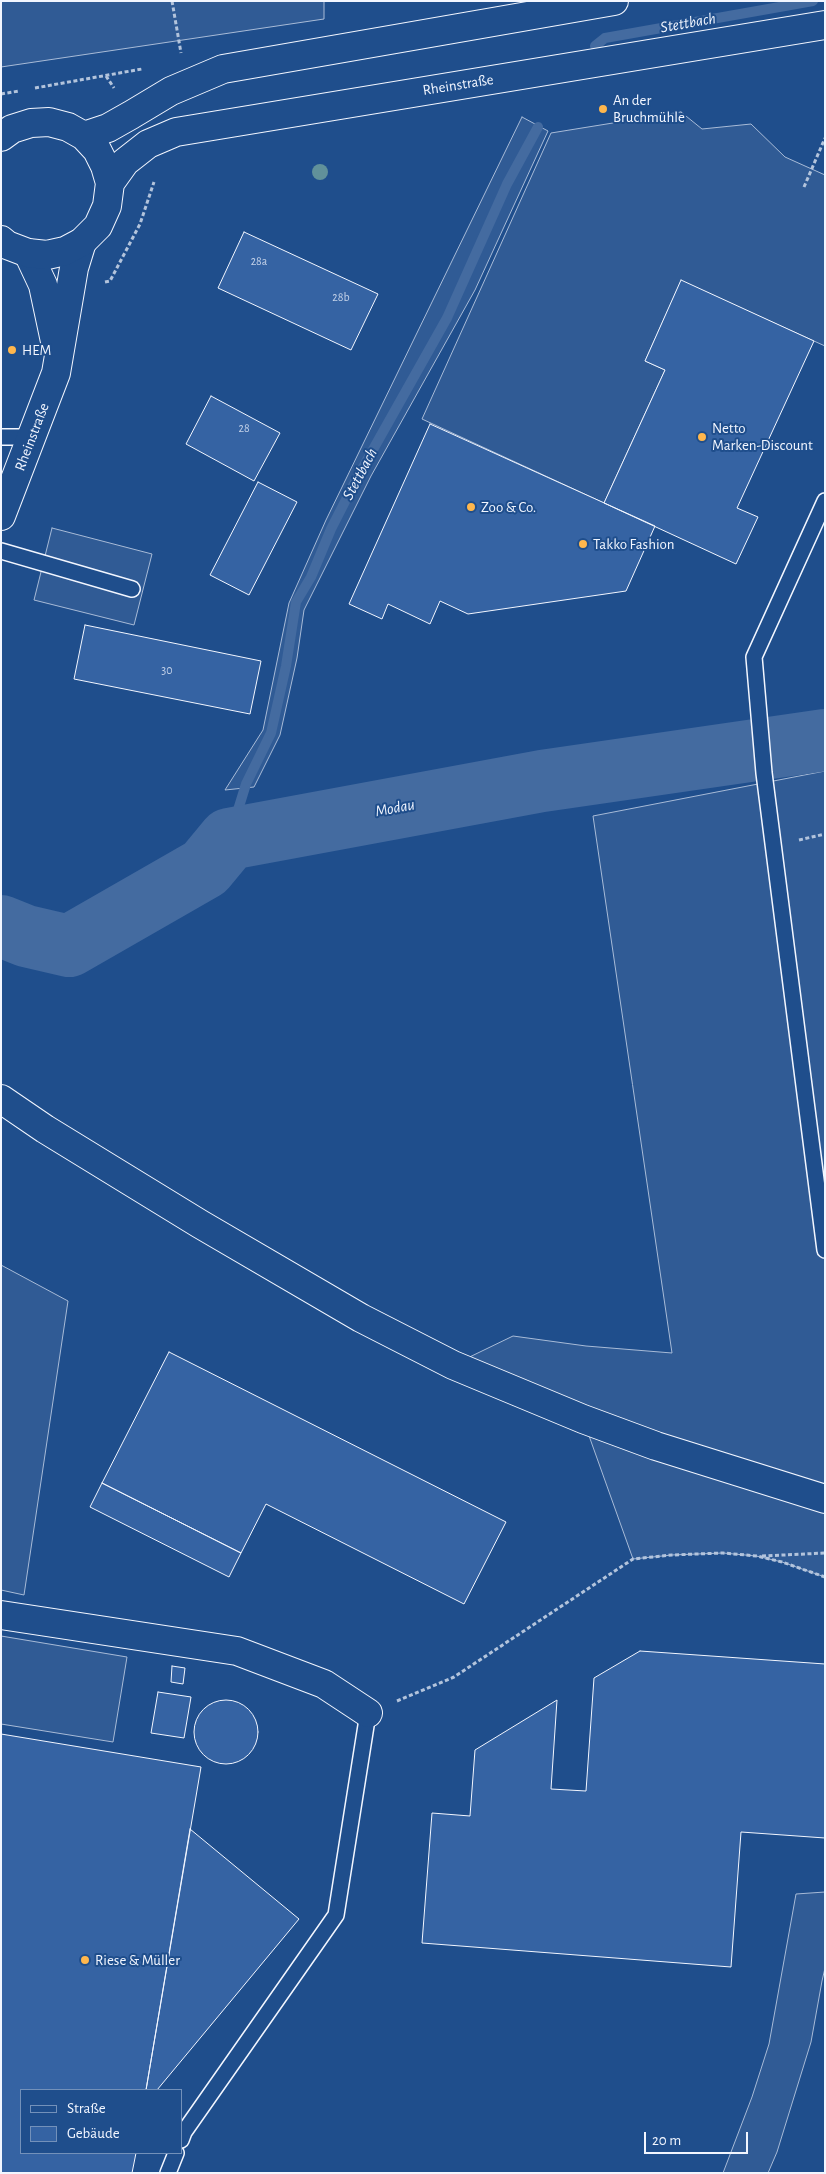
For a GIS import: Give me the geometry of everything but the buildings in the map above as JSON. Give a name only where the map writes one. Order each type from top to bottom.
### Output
[{"type":"main road","points":[[84,136],[108,128],[171,91],[223,69],[614,1]]},
{"type":"main road","name":"Rheinstraße","points":[[110,183],[125,162],[148,144],[176,132],[825,25]]},
{"type":"main road","name":"Rheinstraße","points":[[1,137],[12,129],[30,123],[49,122],[68,127],[84,136],[97,150],[105,166],[110,183],[107,206],[98,226],[82,242],[65,251],[47,255],[28,253],[7,245],[1,240]]},
{"type":"main road","name":"Rheinstraße","points":[[1,516],[49,394],[59,357],[74,268],[82,242]]},
{"type":"main road","name":"Rheinstraße","points":[[28,253],[43,285],[59,357]]},
{"type":"main road","points":[[1,1099],[45,1129],[200,1224],[361,1318],[452,1365],[583,1419],[656,1446],[825,1499]]},
{"type":"main road","points":[[1,1616],[237,1651],[324,1684],[368,1713]]},
{"type":"lane","points":[[1,437],[32,437]]},
{"type":"lane","points":[[825,501],[754,657],[764,773],[825,1250]]},
{"type":"lane","points":[[1,551],[132,589]]},
{"type":"lane","points":[[182,2137],[336,1915],[368,1713]]},
{"type":"lane","points":[[168,2173],[176,2154]]},
{"type":"path","points":[[172,1],[182,61]]},
{"type":"path","points":[[804,187],[825,138]]},
{"type":"path","points":[[368,1713],[454,1677],[633,1559],[723,1553],[756,1556],[825,1553]]},
{"type":"path","points":[[756,1556],[782,1562],[825,1577]]},
{"type":"shaded area","points":[[1,1],[324,1],[324,19],[1,67]]},
{"type":"shaded area","points":[[681,112],[702,129],[751,124],[785,157],[825,175],[825,346],[681,281],[645,361],[665,370],[604,503],[422,419],[551,133]]},
{"type":"shaded area","points":[[522,117],[548,131],[475,290],[371,476],[304,610],[297,658],[280,735],[254,787],[225,790],[263,730],[289,603],[326,520]]},
{"type":"shaded area","points":[[52,528],[152,554],[134,625],[34,600]]},
{"type":"shaded area","points":[[825,771],[825,1577],[782,1562],[756,1556],[723,1553],[633,1559],[583,1419],[453,1365],[513,1336],[586,1346],[672,1353],[593,816]]},
{"type":"shaded area","points":[[1,1265],[68,1301],[24,1595],[1,1590]]},
{"type":"shaded area","points":[[1,1636],[127,1657],[113,1742],[1,1724]]},
{"type":"shaded area","points":[[825,1892],[825,1968],[811,2042],[777,2152],[768,2173],[723,2173],[752,2097],[769,2044],[796,1894]]},
{"type":"waterway","name":"Stettbach","points":[[595,46],[605,38],[813,1]]},
{"type":"waterway","name":"Stettbach","points":[[229,839],[246,784],[271,733],[286,666],[296,602],[311,577],[331,529],[357,478],[447,318],[507,184],[538,127]]},
{"type":"waterway","name":"Modau","points":[[1,926],[26,936],[69,946],[205,868],[229,839],[542,781],[825,740]]},
{"type":"place","name":"An der Bruchmühle","points":[[603,109]]},
{"type":"place","name":"HEM","points":[[12,350]]},
{"type":"place","name":"Netto Marken-Discount","points":[[702,437]]},
{"type":"place","name":"Zoo & Co.","points":[[471,507]]},
{"type":"place","name":"Takko Fashion","points":[[583,544]]},
{"type":"place","name":"Riese & Müller","points":[[85,1960]]}]
